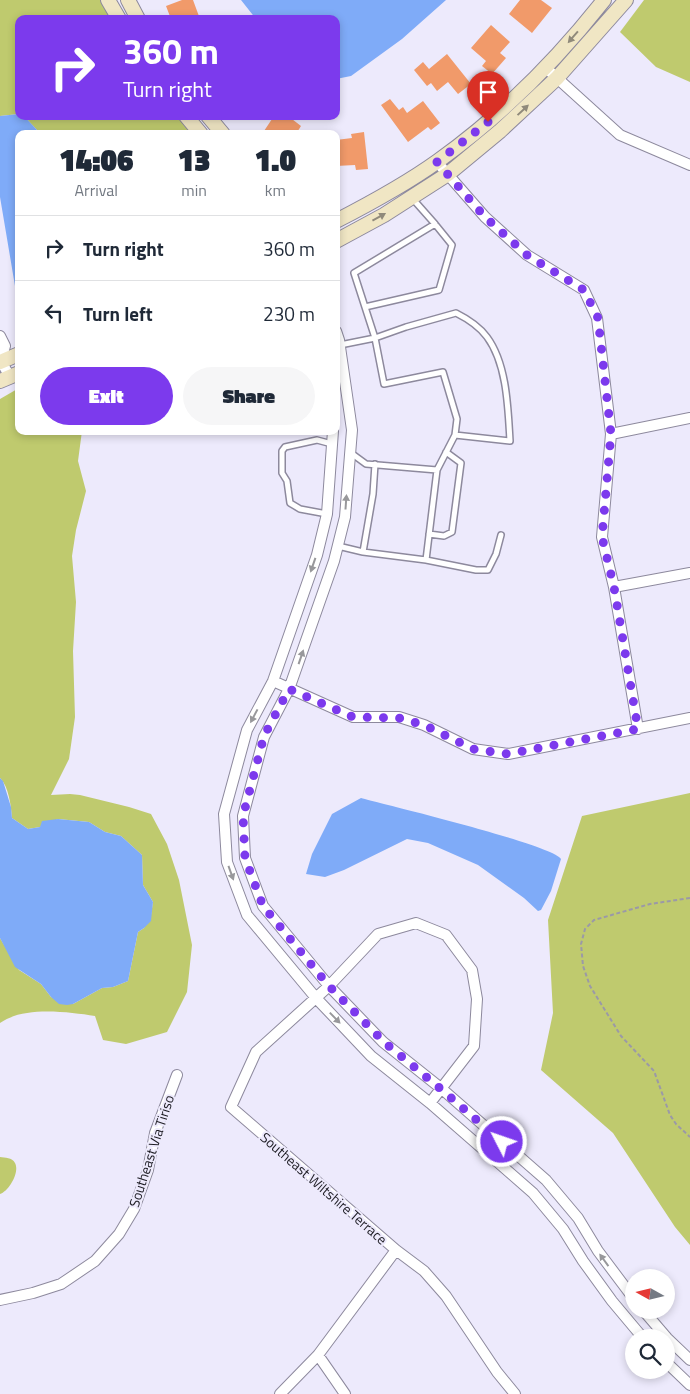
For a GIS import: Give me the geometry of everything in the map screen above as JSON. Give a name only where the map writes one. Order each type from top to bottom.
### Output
[{"type":"street","points":[[108,0],[117,15]]},
{"type":"street","points":[[128,0],[136,15]]},
{"type":"street","points":[[340,219],[371,203],[437,162],[488,122],[546,68],[604,0]]},
{"type":"street","points":[[340,239],[384,215],[448,174],[500,131],[557,78],[626,0]]},
{"type":"street","points":[[546,68],[620,135],[690,164]]},
{"type":"street","points":[[189,120],[198,130]]},
{"type":"street","points":[[212,120],[220,130]]},
{"type":"street","points":[[437,162],[485,217],[527,255],[584,290],[598,318],[611,434],[602,537],[614,587],[638,729]]},
{"type":"street","points":[[0,336],[5,346],[0,361],[9,377]]},
{"type":"street","points":[[0,361],[15,355]]},
{"type":"street","points":[[340,357],[352,430],[345,517],[334,561],[289,689],[264,736],[243,816],[245,858],[263,906],[329,986],[384,1042],[546,1180],[578,1218],[598,1251],[625,1289]]},
{"type":"street","points":[[611,434],[690,418]]},
{"type":"street","points":[[333,435],[327,514],[317,555],[273,681],[247,730],[224,814],[227,862],[247,915],[316,998],[371,1056],[430,1103],[533,1193],[563,1229],[583,1261],[635,1329]]},
{"type":"street","points":[[332,444],[350,452]]},
{"type":"street","points":[[320,540],[338,546]]},
{"type":"street","points":[[614,587],[690,573]]},
{"type":"street","points":[[273,681],[353,717],[399,718],[424,725],[473,749],[508,754],[690,718]]},
{"type":"street","points":[[224,814],[243,816]]},
{"type":"street","name":"Southeast Wiltshire Terrace","points":[[430,1103],[442,1090],[474,1046],[477,999],[472,970],[446,935],[416,923],[378,934],[329,986],[256,1052],[231,1107],[396,1250],[424,1271],[446,1296],[497,1372],[515,1394]]},
{"type":"street","name":"Southeast Via Tiriso","points":[[0,1300],[33,1293],[60,1284],[95,1261],[119,1234],[134,1209],[148,1170],[155,1133],[177,1075]]},
{"type":"street","points":[[533,1193],[546,1180]]},
{"type":"street","points":[[280,1394],[318,1355],[396,1250]]},
{"type":"street","points":[[612,1301],[625,1291]]},
{"type":"street","points":[[651,1319],[667,1338],[690,1360]]},
{"type":"street","points":[[318,1355],[344,1394]]},
{"type":"street","points":[[675,1371],[690,1385]]},
{"type":"lane","points":[[365,307],[439,290],[452,246],[412,197]]},
{"type":"lane","points":[[426,560],[437,470],[455,435],[457,419],[443,372],[384,384],[375,338],[354,272],[435,224]]},
{"type":"lane","points":[[340,345],[375,338],[456,313],[471,321],[487,337],[497,358],[506,390],[510,441],[455,435]]},
{"type":"lane","points":[[327,514],[300,509],[290,503],[287,481],[282,473],[282,450],[285,447],[317,440],[332,444]]},
{"type":"lane","points":[[350,452],[366,464],[437,470]]},
{"type":"lane","points":[[429,534],[444,536],[452,532],[462,463],[446,452]]},
{"type":"lane","points":[[363,552],[373,494],[375,464]]},
{"type":"lane","points":[[338,546],[363,552],[426,560],[476,570],[488,570],[496,554],[501,535]]},
{"type":"path","points":[[690,898],[650,904],[594,920],[585,928],[580,944],[583,966],[590,986],[621,1036],[654,1071],[672,1118],[690,1137]]},
{"type":"green space","points":[[0,0],[101,0],[110,15],[15,15],[15,114],[0,116]]},
{"type":"green space","points":[[644,0],[690,0],[690,82],[656,67],[620,32]]},
{"type":"green space","points":[[28,120],[182,120],[191,130],[37,130]]},
{"type":"green space","points":[[15,390],[15,435],[81,435],[78,461],[86,491],[76,530],[72,556],[76,602],[73,651],[75,717],[69,759],[51,795],[80,795],[151,814],[167,844],[179,880],[192,945],[187,992],[167,1032],[126,1044],[103,1040],[95,1016],[59,1012],[33,1012],[21,1014],[0,1023],[0,938],[19,970],[41,984],[51,997],[73,1004],[102,988],[113,987],[128,981],[138,932],[144,928],[151,915],[153,902],[143,885],[142,855],[121,836],[105,832],[89,822],[58,819],[40,827],[28,829],[12,818],[7,791],[0,778],[0,399]]},
{"type":"green space","points":[[690,793],[690,1245],[675,1227],[613,1133],[541,1070],[553,1013],[548,920],[582,816]]},
{"type":"green space","points":[[0,1157],[12,1160],[15,1163],[16,1171],[13,1181],[0,1194]]},
{"type":"water","points":[[241,0],[446,0],[402,39],[351,76],[340,78],[340,15],[253,15]]},
{"type":"water","points":[[15,114],[15,120],[28,120],[37,130],[15,130],[15,286],[0,197],[0,116]]},
{"type":"water","points":[[0,778],[3,781],[11,807],[12,818],[28,829],[40,827],[42,821],[58,819],[89,822],[105,832],[121,836],[142,855],[143,885],[153,902],[151,921],[138,932],[128,981],[113,987],[102,988],[73,1004],[67,1005],[59,1004],[41,984],[15,967],[0,938]]},
{"type":"water","points":[[361,798],[501,835],[551,853],[561,859],[551,891],[541,910],[538,911],[524,898],[478,865],[428,843],[407,839],[344,870],[325,877],[306,874],[312,854],[332,814]]},
{"type":"building","points":[[182,0],[193,0],[199,15],[169,15],[166,6]]},
{"type":"building","points":[[520,0],[541,0],[552,8],[532,33],[509,14]]},
{"type":"building","points":[[491,25],[510,42],[500,53],[506,58],[492,74],[482,66],[486,61],[471,48]]},
{"type":"building","points":[[447,54],[471,84],[458,94],[448,82],[437,91],[431,83],[427,86],[414,70],[423,62],[429,69]]},
{"type":"building","points":[[390,99],[399,110],[403,107],[407,113],[423,101],[440,123],[431,130],[428,127],[408,142],[381,105]]},
{"type":"building","points":[[271,120],[293,120],[301,126],[298,130],[265,130]]},
{"type":"building","points":[[364,132],[368,169],[356,170],[355,165],[340,166],[340,140],[352,138],[351,134]]},
{"type":"route","points":[[488,122],[437,162],[485,217],[527,255],[584,290],[598,318],[611,434],[602,537],[614,587],[638,729],[508,754],[473,749],[424,725],[399,718],[353,717],[289,689],[264,736],[243,816],[245,858],[263,906],[329,986],[384,1042],[502,1142]]}]
